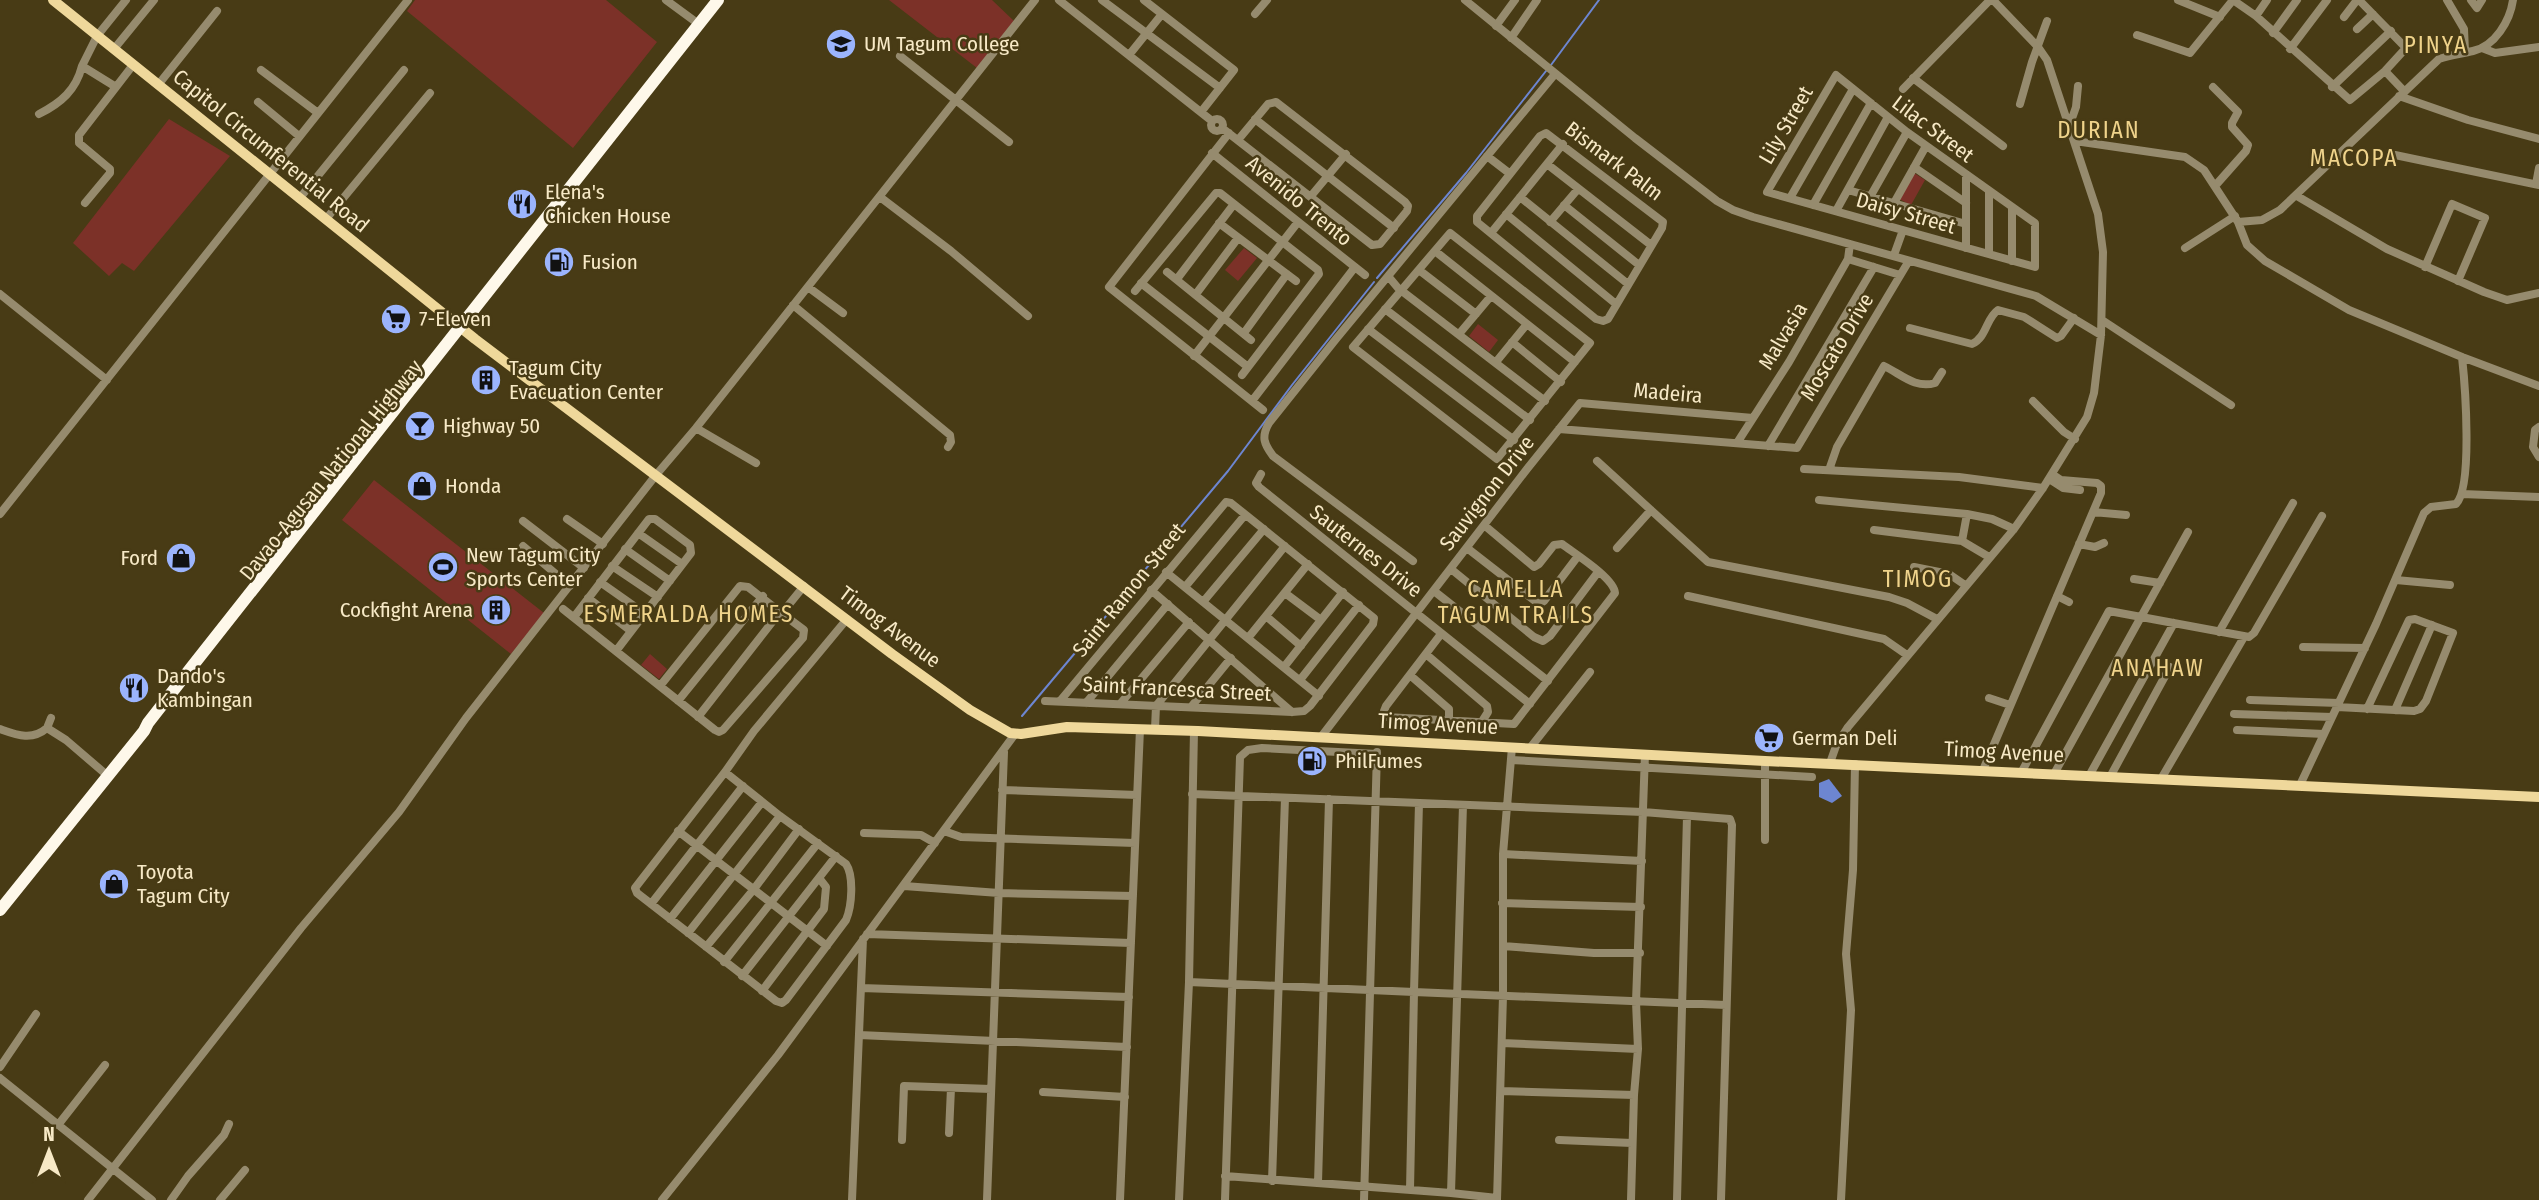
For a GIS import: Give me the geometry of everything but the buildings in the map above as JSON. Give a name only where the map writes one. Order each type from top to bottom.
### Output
[{"type":"highway","name":"Davao-Agusan National Highway","points":[[688,45],[718,0]]},
{"type":"highway","name":"Davao-Agusan National Highway","points":[[0,910],[144,731],[152,726],[219,636],[529,244],[727,0]]},
{"type":"main road","name":"Capitol Circumferential Road","points":[[53,0],[463,330]]},
{"type":"main road","name":"Timog Avenue","points":[[463,330],[970,710],[1003,730],[1015,734],[1067,727],[1155,729],[2539,797]]},
{"type":"street","points":[[39,114],[60,102],[76,85],[82,65],[97,36],[126,0]]},
{"type":"street","points":[[114,49],[154,0]]},
{"type":"street","points":[[0,514],[408,0]]},
{"type":"street","points":[[666,0],[699,25]]},
{"type":"street","points":[[88,1200],[345,875],[399,812],[467,718],[656,475],[1035,0]]},
{"type":"street","points":[[1059,0],[1212,121],[1221,120],[1226,131],[1372,245],[1380,244],[1407,211],[1407,204],[1276,102],[1268,104],[1238,140]]},
{"type":"street","points":[[1102,0],[1220,88]]},
{"type":"street","points":[[1144,0],[1234,70],[1201,112]]},
{"type":"street","points":[[1255,14],[1267,0]]},
{"type":"street","points":[[1465,0],[1635,138],[1724,205],[1753,216],[2036,296],[2101,335]]},
{"type":"street","points":[[1496,26],[1515,0]]},
{"type":"street","points":[[1511,38],[1537,0]]},
{"type":"street","points":[[1830,763],[1841,737],[2014,529],[2075,439],[2087,417],[2094,393],[2101,335],[2103,252],[2100,226],[2050,66],[2038,47],[1991,0],[1903,89]]},
{"type":"street","points":[[2178,0],[2220,17]]},
{"type":"street","points":[[2137,35],[2190,53],[2233,0],[2256,16],[2345,98],[2352,100],[2406,48],[2358,0],[2344,17]]},
{"type":"street","points":[[2256,16],[2267,0]]},
{"type":"street","points":[[2273,33],[2297,0]]},
{"type":"street","points":[[2290,49],[2327,0]]},
{"type":"street","points":[[2447,0],[2464,29],[2465,52]]},
{"type":"street","points":[[2471,0],[2475,8],[2479,8],[2482,0]]},
{"type":"street","points":[[2482,48],[2503,27],[2510,15],[2513,0]]},
{"type":"street","points":[[158,85],[217,11]]},
{"type":"street","points":[[1129,55],[1162,14]]},
{"type":"street","points":[[2357,29],[2373,14]]},
{"type":"street","points":[[2020,104],[2047,21]]},
{"type":"street","points":[[2332,87],[2390,31]]},
{"type":"street","points":[[2185,248],[2237,219],[2252,222],[2271,216],[2297,196],[2440,60],[2482,48],[2495,52],[2539,47]]},
{"type":"street","points":[[900,56],[1009,142]]},
{"type":"street","points":[[82,65],[116,87]]},
{"type":"street","points":[[85,203],[110,173],[110,169],[79,144],[79,135],[134,65]]},
{"type":"street","points":[[261,70],[318,113]]},
{"type":"street","points":[[299,199],[404,70]]},
{"type":"street","points":[[2385,71],[2402,94],[2468,120],[2539,139]]},
{"type":"street","points":[[1413,561],[1273,456],[1263,439],[1269,423],[1555,74]]},
{"type":"street","name":"Lilac Street","points":[[1836,75],[1907,132],[2035,223],[2035,267]]},
{"type":"street","name":"Lily Street","points":[[1767,192],[1836,75]]},
{"type":"street","points":[[1913,78],[2003,146]]},
{"type":"street","points":[[2069,124],[2076,107],[2078,86]]},
{"type":"street","points":[[2213,87],[2238,112],[2232,127],[2248,145],[2246,151],[2215,186]]},
{"type":"street","name":"Lily Street","points":[[1790,198],[1853,89]]},
{"type":"street","points":[[326,219],[430,93]]},
{"type":"street","points":[[258,102],[299,136]]},
{"type":"street","points":[[1813,205],[1871,103]]},
{"type":"street","points":[[1836,211],[1888,117]]},
{"type":"street","points":[[1255,119],[1394,228]]},
{"type":"street","points":[[1226,131],[1109,287],[1263,410]]},
{"type":"street","points":[[1870,197],[1907,132]]},
{"type":"street","name":"Bismark Palm","points":[[1490,233],[1477,222],[1477,216],[1542,134],[1549,134],[1662,220],[1662,228],[1616,304]]},
{"type":"street","points":[[2075,142],[2185,157],[2204,170],[2237,219],[2244,239],[2253,252],[2349,310],[2539,386]]},
{"type":"street","points":[[1506,214],[1616,304],[1608,319],[1596,319],[1490,233],[1563,144]]},
{"type":"street","points":[[1894,203],[1926,146]]},
{"type":"street","name":"Avenido Trento","points":[[1212,153],[1365,275]]},
{"type":"street","points":[[1311,196],[1346,154]]},
{"type":"street","points":[[2395,155],[2538,184],[2539,168]]},
{"type":"street","points":[[1487,156],[1509,173]]},
{"type":"street","points":[[1547,164],[1651,245]]},
{"type":"street","points":[[1914,167],[1966,203]]},
{"type":"street","points":[[1965,175],[1966,248]]},
{"type":"street","points":[[1550,222],[1578,189]]},
{"type":"street","points":[[1848,190],[1966,223]]},
{"type":"street","name":"Daisy Street","points":[[1767,192],[2035,267]]},
{"type":"street","points":[[1989,192],[1989,254]]},
{"type":"street","points":[[1135,291],[1214,194],[1220,193],[1283,242],[1318,270],[1319,274],[1242,375]]},
{"type":"street","points":[[2297,196],[2370,241],[2458,281],[2507,300],[2539,293]]},
{"type":"street","points":[[880,197],[951,251],[1028,316]]},
{"type":"street","points":[[1520,197],[1628,284]]},
{"type":"street","points":[[1177,279],[1234,204]]},
{"type":"street","points":[[2425,267],[2452,204],[2485,218],[2458,281]]},
{"type":"street","points":[[1564,205],[1639,265]]},
{"type":"street","points":[[2012,208],[2012,261]]},
{"type":"street","points":[[1194,356],[1298,222]]},
{"type":"street","points":[[1219,223],[1296,281]]},
{"type":"street","points":[[1895,255],[1903,230]]},
{"type":"street","points":[[1450,233],[1590,343],[1497,459],[1353,347],[1435,251],[1450,233]]},
{"type":"street","points":[[1196,294],[1238,238]]},
{"type":"street","name":"Malvasia","points":[[1737,443],[1789,362],[1848,259],[1850,244]]},
{"type":"street","points":[[1435,251],[1576,362]]},
{"type":"street","points":[[1848,259],[1900,275]]},
{"type":"street","name":"Moscato Drive","points":[[1768,446],[1797,448],[1907,264]]},
{"type":"street","points":[[1252,401],[1355,267]]},
{"type":"street","points":[[1559,429],[1768,446],[1874,267]]},
{"type":"street","points":[[1419,270],[1476,314]]},
{"type":"street","points":[[1167,272],[1248,336],[1287,275]]},
{"type":"street","points":[[1386,278],[1545,401]]},
{"type":"street","points":[[1141,283],[1248,367]]},
{"type":"street","points":[[808,287],[843,313]]},
{"type":"street","points":[[0,294],[107,380]]},
{"type":"street","points":[[1459,334],[1491,296]]},
{"type":"street","points":[[793,305],[951,436],[948,447]]},
{"type":"street","points":[[1385,309],[1530,420]]},
{"type":"street","points":[[1910,328],[1972,344],[1978,342],[1998,310],[2024,317],[2057,338],[2062,336],[2074,318]]},
{"type":"street","points":[[2102,320],[2231,405]]},
{"type":"street","points":[[1496,362],[1527,324]]},
{"type":"street","points":[[1368,329],[1514,440]]},
{"type":"street","points":[[1512,342],[1561,382]]},
{"type":"street","points":[[2300,785],[2365,649],[2426,510],[2435,506],[2456,504],[2462,494],[2466,444],[2462,357]]},
{"type":"street","points":[[1829,470],[1837,447],[1884,366],[1912,382],[1924,385],[1935,383],[1942,372]]},
{"type":"street","points":[[2033,401],[2064,432],[2075,439]]},
{"type":"street","name":"Madeira","points":[[1580,403],[1753,418]]},
{"type":"street","name":"Sauvignon Drive","points":[[1321,737],[1580,403]]},
{"type":"street","points":[[2539,427],[2535,430],[2533,447],[2539,457]]},
{"type":"street","points":[[696,428],[756,463]]},
{"type":"street","points":[[1597,461],[1701,557],[1715,565],[1889,597],[1937,619]]},
{"type":"street","points":[[1804,469],[1959,477],[2043,488]]},
{"type":"street","name":"Sauternes Drive","points":[[1261,474],[1256,483],[1259,487],[1530,704]]},
{"type":"street","points":[[2050,476],[2063,488],[2080,490]]},
{"type":"street","points":[[1983,770],[2101,492],[2100,484],[2061,480],[2050,476]]},
{"type":"street","points":[[2462,494],[2539,497]]},
{"type":"street","points":[[1819,500],[1967,514],[1992,519],[2014,529]]},
{"type":"street","name":"Saint Ramon Street","points":[[1059,701],[1226,502],[1245,515]]},
{"type":"street","points":[[2219,632],[2293,503]]},
{"type":"street","points":[[1617,548],[1651,510]]},
{"type":"street","points":[[2093,512],[2126,515]]},
{"type":"street","points":[[1962,541],[1967,514]]},
{"type":"street","points":[[1166,572],[1318,695],[1374,622],[1373,616],[1245,515],[1185,587]]},
{"type":"street","points":[[2021,773],[2109,611],[2244,637],[2254,634],[2322,516]]},
{"type":"street","points":[[567,519],[603,544]]},
{"type":"street","points":[[574,617],[649,519],[655,519],[692,547],[692,551],[616,651]]},
{"type":"street","points":[[523,521],[584,568]]},
{"type":"street","points":[[1441,634],[1386,706],[1384,714],[1389,719],[1514,724],[1616,591],[1598,572],[1557,543],[1534,567],[1484,526]]},
{"type":"street","points":[[1203,602],[1264,529]]},
{"type":"street","points":[[1874,530],[1962,541],[1989,557]]},
{"type":"street","points":[[2054,774],[2188,532]]},
{"type":"street","points":[[638,533],[682,564]]},
{"type":"street","points":[[2079,544],[2095,547],[2104,543]]},
{"type":"street","points":[[523,546],[570,586]]},
{"type":"street","points":[[1155,729],[1156,706],[1285,546]]},
{"type":"street","points":[[1467,548],[1539,604],[1578,556]]},
{"type":"street","points":[[625,549],[670,581]]},
{"type":"street","points":[[1248,638],[1308,564]]},
{"type":"street","points":[[612,566],[658,597]]},
{"type":"street","points":[[1914,567],[1949,574],[1965,585]]},
{"type":"street","points":[[1451,569],[1534,637],[1543,640],[1550,636],[1598,572]]},
{"type":"street","points":[[2134,579],[2160,583]]},
{"type":"street","points":[[2396,580],[2450,585]]},
{"type":"street","points":[[600,582],[645,613]]},
{"type":"street","points":[[698,717],[802,584]]},
{"type":"street","points":[[563,609],[717,732],[723,730],[803,638],[804,630],[762,596],[748,587],[740,586],[660,686]]},
{"type":"street","points":[[1151,590],[1293,712]]},
{"type":"street","points":[[1434,590],[1548,681]]},
{"type":"street","points":[[1284,667],[1342,592]]},
{"type":"street","points":[[1285,593],[1321,620]]},
{"type":"street","points":[[678,701],[762,596]]},
{"type":"street","points":[[1688,596],[1884,639],[1908,655]]},
{"type":"street","points":[[2057,596],[2069,602]]},
{"type":"street","points":[[588,598],[631,631]]},
{"type":"street","points":[[1087,703],[1168,604]]},
{"type":"street","points":[[1300,680],[1359,605]]},
{"type":"street","points":[[1266,617],[1301,646]]},
{"type":"street","points":[[725,772],[836,856],[850,870],[848,915],[784,1002],[776,1001],[742,976],[637,893],[635,887],[754,731],[847,619]]},
{"type":"street","points":[[2250,699],[2367,709],[2417,711],[2426,701],[2453,633],[2415,619],[2406,623],[2367,709]]},
{"type":"street","points":[[1120,704],[1189,622]]},
{"type":"street","points":[[2089,776],[2174,623]]},
{"type":"street","points":[[2395,710],[2432,625]]},
{"type":"street","points":[[2161,779],[2244,637]]},
{"type":"street","points":[[2303,647],[2365,649]]},
{"type":"street","points":[[1427,655],[1487,706],[1488,712],[1481,723]]},
{"type":"street","points":[[1191,707],[1231,658]]},
{"type":"street","points":[[2110,777],[2170,667]]},
{"type":"street","points":[[1530,748],[1590,672]]},
{"type":"street","points":[[1411,676],[1449,709],[1450,721]]},
{"type":"street","name":"Saint Francesca Street","points":[[1045,701],[1293,712],[1307,709],[1318,695]]},
{"type":"street","points":[[1989,698],[2010,705]]},
{"type":"street","points":[[2234,714],[2332,717]]},
{"type":"street","points":[[0,729],[23,736],[37,735],[47,728],[51,718]]},
{"type":"street","points":[[47,728],[66,740],[108,776]]},
{"type":"street","points":[[1120,1200],[1140,729]]},
{"type":"street","points":[[2237,730],[2324,734]]},
{"type":"street","points":[[1180,1200],[1189,982],[1194,731]]},
{"type":"street","points":[[662,1200],[778,1055],[904,886],[930,839],[944,831],[1015,734]]},
{"type":"street","points":[[1364,1200],[1378,740]]},
{"type":"street","points":[[1225,1177],[1451,1192],[1497,1199],[1503,996],[1503,854],[1512,747]]},
{"type":"street","points":[[1225,1200],[1240,757],[1248,750],[1262,748],[1377,754]]},
{"type":"street","points":[[987,1200],[1004,751]]},
{"type":"street","points":[[1631,1200],[1646,754]]},
{"type":"street","points":[[1511,760],[1812,777]]},
{"type":"street","points":[[1765,761],[1765,840]]},
{"type":"street","points":[[1841,1200],[1851,1010],[1846,954],[1853,870],[1854,764]]},
{"type":"street","points":[[651,904],[743,786]]},
{"type":"street","points":[[1003,790],[1138,795]]},
{"type":"street","points":[[1192,794],[1728,817],[1732,823],[1721,1200]]},
{"type":"street","points":[[1272,1181],[1285,798]]},
{"type":"street","points":[[1318,1183],[1329,799]]},
{"type":"street","points":[[670,919],[762,802]]},
{"type":"street","points":[[1409,1190],[1416,1003],[1414,992],[1419,803]]},
{"type":"street","points":[[1451,1192],[1463,805]]},
{"type":"street","points":[[688,933],[780,816]]},
{"type":"street","points":[[1676,1200],[1687,817]]},
{"type":"street","points":[[706,947],[799,829]]},
{"type":"street","points":[[678,831],[827,946]]},
{"type":"street","points":[[944,831],[961,837],[1135,844]]},
{"type":"street","points":[[864,833],[930,839]]},
{"type":"street","points":[[724,962],[818,843]]},
{"type":"street","points":[[1503,854],[1642,861]]},
{"type":"street","points":[[742,976],[836,856]]},
{"type":"street","points":[[762,991],[826,905],[826,887],[819,878]]},
{"type":"street","points":[[904,886],[999,893],[1133,896]]},
{"type":"street","points":[[1502,903],[1641,907]]},
{"type":"street","points":[[865,937],[1131,943]]},
{"type":"street","points":[[852,1200],[865,937]]},
{"type":"street","points":[[1503,946],[1594,953],[1640,953]]},
{"type":"street","points":[[1189,982],[1726,1005]]},
{"type":"street","points":[[861,988],[1129,997]]},
{"type":"street","points":[[0,1067],[36,1014]]},
{"type":"street","points":[[859,1035],[1127,1048]]},
{"type":"street","points":[[1502,1043],[1638,1049]]},
{"type":"street","points":[[58,1125],[105,1065]]},
{"type":"street","points":[[0,1078],[152,1200]]},
{"type":"street","points":[[902,1140],[904,1086],[991,1089]]},
{"type":"street","points":[[949,1133],[951,1088]]},
{"type":"street","points":[[1501,1091],[1634,1095]]},
{"type":"street","points":[[1044,1092],[1125,1097]]},
{"type":"street","points":[[171,1200],[224,1135],[229,1124]]},
{"type":"street","points":[[1559,1140],[1632,1143]]},
{"type":"street","points":[[220,1200],[245,1170]]},
{"type":"shaded area","points":[[415,0],[606,0],[657,42],[573,148],[407,11]]},
{"type":"shaded area","points":[[889,0],[992,0],[1014,21],[977,68]]},
{"type":"shaded area","points":[[169,119],[230,156],[134,271],[122,263],[109,276],[73,243]]},
{"type":"shaded area","points":[[1914,173],[1925,180],[1911,205],[1899,199]]},
{"type":"shaded area","points":[[1244,248],[1257,258],[1238,281],[1225,270]]},
{"type":"shaded area","points":[[1478,324],[1498,340],[1489,352],[1469,336]]},
{"type":"shaded area","name":"New Tagum City Sports Center","points":[[374,480],[544,613],[511,654],[342,520]]},
{"type":"shaded area","points":[[650,654],[667,669],[659,679],[641,665]]},
{"type":"water","points":[[1829,779],[1842,796],[1832,803],[1819,797],[1819,783]]},
{"type":"waterway","points":[[1551,65],[1599,0]]},
{"type":"waterway","points":[[1377,278],[1466,173],[1546,71]]},
{"type":"waterway","points":[[1022,716],[1228,471],[1374,282]]},
{"type":"place","name":"UM Tagum College","points":[[841,44]]},
{"type":"place","name":"Elena's Chicken House","points":[[522,204]]},
{"type":"place","name":"Fusion","points":[[559,262]]},
{"type":"place","name":"7-Eleven","points":[[396,319]]},
{"type":"place","name":"Tagum City Evacuation Center","points":[[486,380]]},
{"type":"place","name":"Highway 50","points":[[420,426]]},
{"type":"place","name":"Honda","points":[[422,486]]},
{"type":"place","name":"Ford","points":[[181,558]]},
{"type":"place","name":"New Tagum City Sports Center","points":[[443,567]]},
{"type":"place","name":"Cockfight Arena","points":[[496,610]]},
{"type":"place","name":"Dando's Kambingan","points":[[134,688]]},
{"type":"place","name":"German Deli","points":[[1769,738]]},
{"type":"place","name":"PhilFumes","points":[[1312,761]]},
{"type":"place","name":"Toyota Tagum City","points":[[114,884]]},
{"type":"district","name":"PINYA","points":[[2436,45]]},
{"type":"district","name":"DURIAN","points":[[2099,130]]},
{"type":"district","name":"MACOPA","points":[[2354,158]]},
{"type":"district","name":"TIMOG","points":[[1918,579]]},
{"type":"district","name":"CAMELLA TAGUM TRAILS","points":[[1516,602]]},
{"type":"district","name":"ESMERALDA HOMES","points":[[689,614]]},
{"type":"district","name":"ANAHAW","points":[[2158,668]]}]
